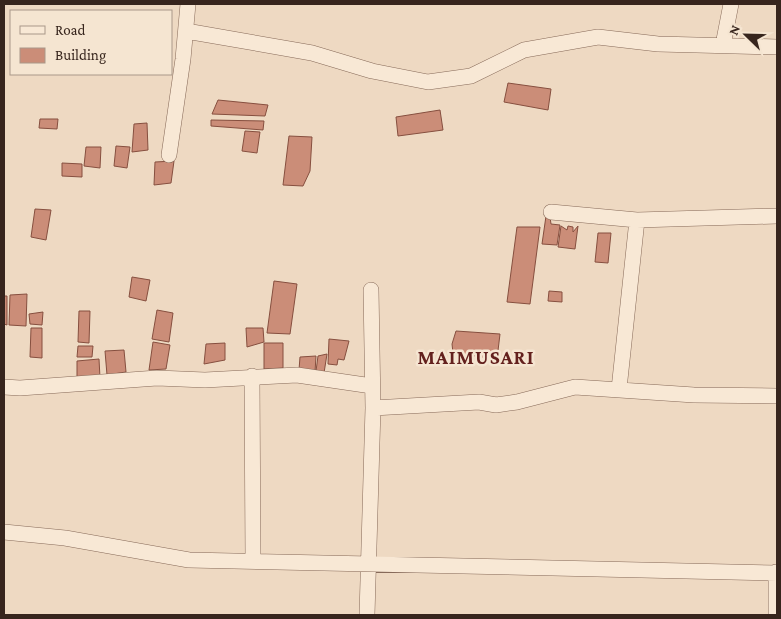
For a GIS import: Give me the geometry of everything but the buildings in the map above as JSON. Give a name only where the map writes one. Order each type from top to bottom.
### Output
[{"type":"street","points":[[169,155],[188,4]]},
{"type":"street","points":[[723,45],[731,4]]},
{"type":"street","points":[[186,31],[312,53],[372,72],[428,82],[471,76],[524,50],[598,37],[658,44],[777,47]]},
{"type":"street","points":[[550,212],[637,220],[777,216]]},
{"type":"street","points":[[619,389],[637,220]]},
{"type":"street","points":[[367,615],[370,565],[373,408],[372,290]]},
{"type":"street","points":[[4,387],[20,388],[158,378],[205,380],[297,375],[372,386]]},
{"type":"street","points":[[252,376],[253,560]]},
{"type":"street","points":[[373,408],[479,402],[496,405],[575,387],[694,395],[777,396]]},
{"type":"street","points":[[4,532],[65,538],[189,560],[776,573],[776,615]]},
{"type":"district","name":"MAIMUSARI","points":[[476,357]]}]
